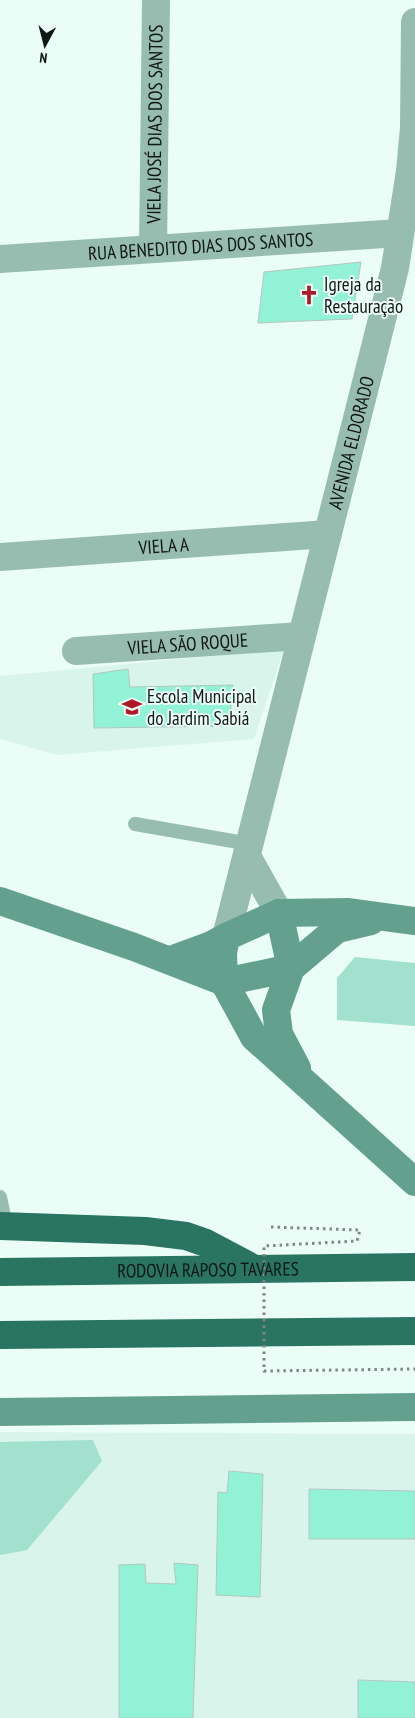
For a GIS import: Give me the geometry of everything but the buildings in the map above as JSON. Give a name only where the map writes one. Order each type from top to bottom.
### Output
[{"type":"highway","points":[[3,1226],[145,1231],[186,1236],[206,1243],[254,1269]]},
{"type":"highway","name":"RODOVIA RAPOSO TAVARES","points":[[0,1272],[372,1266],[415,1267]]},
{"type":"highway","points":[[0,1335],[415,1331]]},
{"type":"main road","points":[[0,901],[171,960],[224,982],[290,968],[337,929],[385,917]]},
{"type":"main road","points":[[171,960],[209,946],[279,913],[320,911],[415,921]]},
{"type":"main road","points":[[279,913],[290,968],[276,1010],[279,1034],[289,1056],[307,1084]]},
{"type":"main road","points":[[226,937],[223,953],[224,982],[254,1037],[414,1183]]},
{"type":"main road","points":[[372,1266],[415,1253]]},
{"type":"main road","points":[[0,1412],[415,1407]]},
{"type":"street","name":"VIELA JOSÉ DIAS DOS SANTOS","points":[[153,249],[156,0]]},
{"type":"street","name":"AVENIDA ELDORADO","points":[[226,937],[395,268],[414,127],[415,22]]},
{"type":"street","name":"RUA BENEDITO DIAS DOS SANTOS","points":[[0,259],[400,233]]},
{"type":"street","name":"VIELA A","points":[[0,557],[328,534]]},
{"type":"street","name":"VIELA SÃO ROQUE","points":[[76,651],[301,636]]},
{"type":"street","points":[[249,850],[279,913]]},
{"type":"lane","points":[[135,824],[249,850]]},
{"type":"lane","points":[[0,1197],[3,1226]]},
{"type":"path","points":[[271,1227],[360,1230],[357,1241],[264,1246],[264,1371],[415,1369]]},
{"type":"shaded area","name":"Escola Municipal do Jardim Sabiá","points":[[284,649],[254,739],[57,755],[0,739],[0,676]]},
{"type":"shaded area","points":[[0,1432],[415,1434],[415,1718],[0,1718]]},
{"type":"green space","points":[[355,957],[415,963],[415,1026],[337,1020],[337,978]]},
{"type":"green space","points":[[93,1440],[102,1461],[27,1550],[0,1555],[0,1442]]},
{"type":"place","name":"Igreja da Restauração","points":[[309,295]]},
{"type":"place","name":"Escola Municipal do Jardim Sabiá","points":[[132,707]]}]
